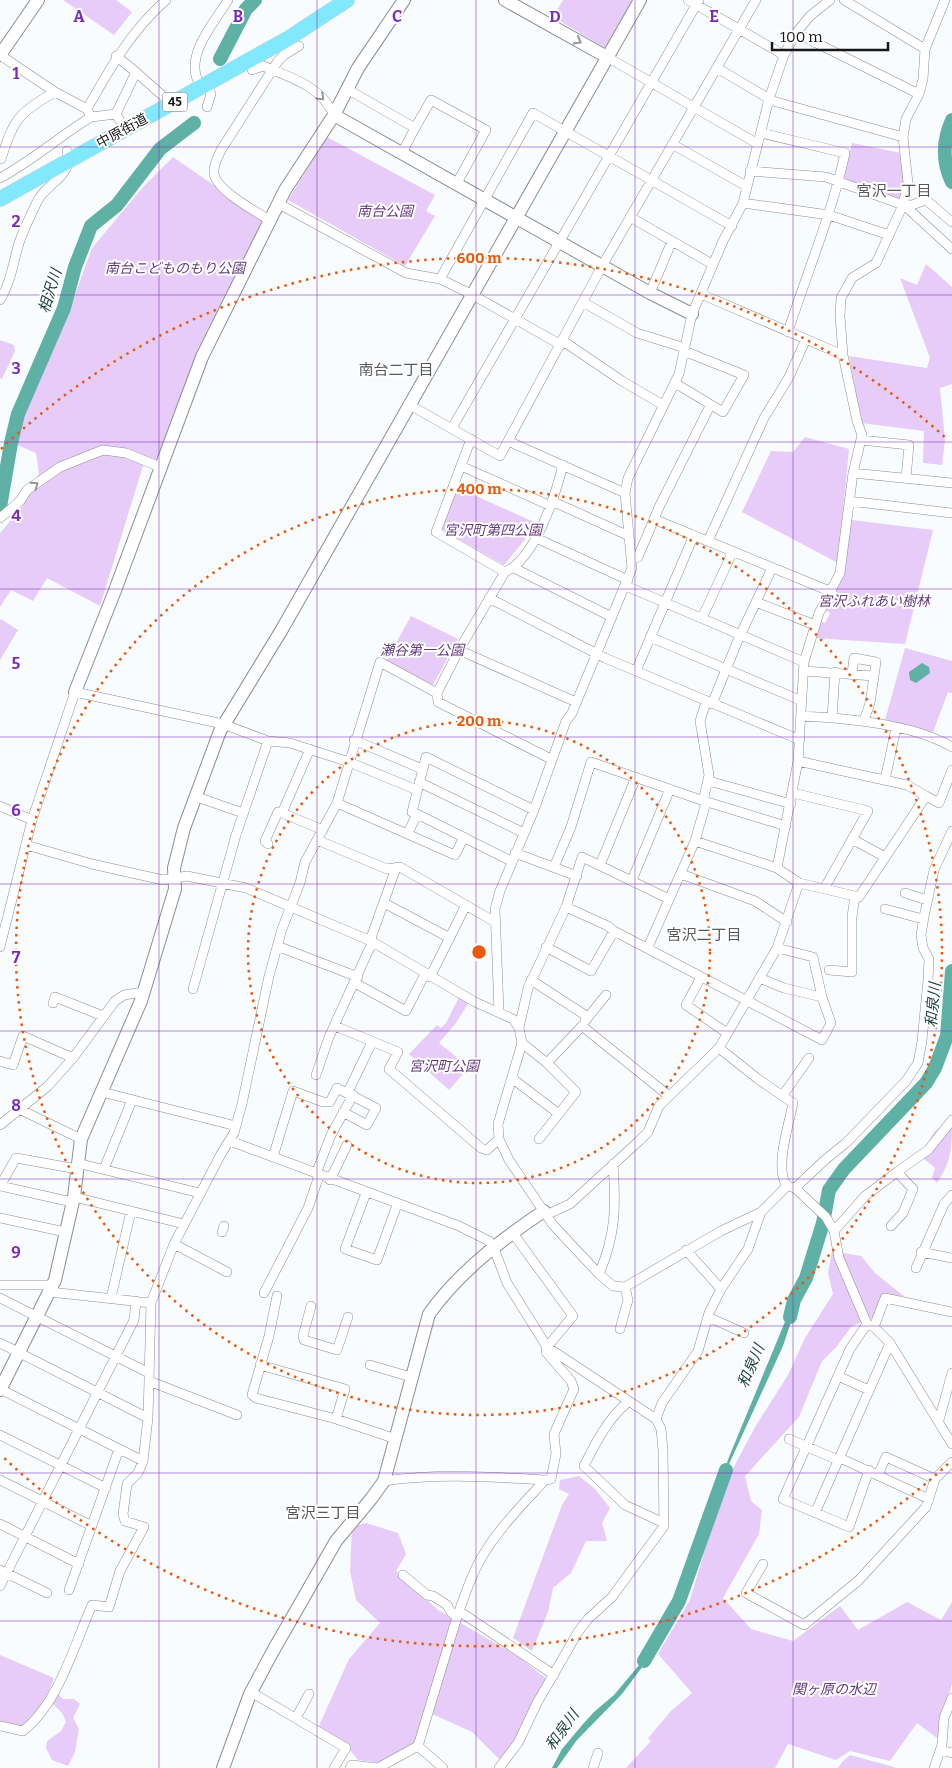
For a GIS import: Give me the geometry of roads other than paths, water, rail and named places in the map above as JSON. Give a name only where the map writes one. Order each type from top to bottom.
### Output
[{"type":"main road","name":"中原街道","points":[[0,199],[68,156],[202,81],[330,0]]},
{"type":"main road","name":"中原街道","points":[[0,188],[68,156],[118,118],[202,81],[289,38],[347,0]]},
{"type":"street","points":[[38,0],[0,55],[89,113],[118,118],[136,72]]},
{"type":"street","points":[[0,178],[18,168],[89,113],[116,56],[135,31],[166,0]]},
{"type":"street","points":[[206,108],[211,94],[193,66],[198,50],[228,0]]},
{"type":"street","points":[[0,947],[32,820],[75,692],[202,357],[301,164],[334,115],[358,68],[404,0]]},
{"type":"street","points":[[505,0],[758,144]]},
{"type":"street","points":[[143,1461],[0,1389],[51,1288],[73,1200],[81,1139],[143,992],[175,889],[174,868],[184,828],[223,724],[278,638],[408,404],[640,0]]},
{"type":"street","points":[[408,404],[500,456],[602,266],[756,0]]},
{"type":"street","points":[[499,1011],[495,922],[500,891],[534,810],[551,758],[566,721],[598,654],[632,568],[625,493],[631,469],[675,382],[692,314],[712,264],[742,202],[769,99],[784,55],[796,33],[810,16],[830,0]]},
{"type":"street","points":[[844,0],[925,49]]},
{"type":"street","points":[[777,868],[798,761],[804,667],[813,630],[840,573],[853,473],[862,435],[843,355],[840,316],[844,291],[852,278],[876,263],[903,204],[908,183],[903,137],[906,119],[919,94],[923,79],[925,49],[945,0]]},
{"type":"street","points":[[452,428],[651,82],[694,1],[784,55]]},
{"type":"street","points":[[796,33],[919,94]]},
{"type":"street","points":[[271,221],[226,191],[214,175],[221,150],[272,70],[284,55],[299,46]]},
{"type":"street","points":[[116,56],[164,97]]},
{"type":"street","points":[[252,70],[263,66],[303,83],[330,105],[334,115],[650,293],[692,314]]},
{"type":"street","points":[[716,68],[769,99],[903,137]]},
{"type":"street","points":[[347,89],[415,128]]},
{"type":"street","points":[[1,159],[9,135],[18,117],[27,108],[55,92]]},
{"type":"street","points":[[402,153],[431,100],[486,130],[456,183]]},
{"type":"street","points":[[440,279],[533,113],[732,226]]},
{"type":"street","points":[[761,134],[845,153],[829,215],[806,274],[788,332]]},
{"type":"street","points":[[672,144],[746,186]]},
{"type":"street","points":[[0,300],[8,288],[19,243],[38,200],[64,174],[68,156]]},
{"type":"street","points":[[750,171],[809,174],[839,180],[903,204],[912,205],[926,200],[952,222]]},
{"type":"street","points":[[742,202],[829,215],[889,234]]},
{"type":"street","points":[[279,204],[406,273],[440,279],[471,294],[562,343],[663,405]]},
{"type":"street","points":[[903,204],[952,249]]},
{"type":"street","points":[[630,217],[712,264]]},
{"type":"street","points":[[650,293],[672,241]]},
{"type":"street","points":[[701,294],[843,355]]},
{"type":"street","points":[[583,302],[637,333],[684,349],[744,375],[724,412],[710,406],[675,382]]},
{"type":"street","points":[[708,541],[764,418],[790,377],[806,339]]},
{"type":"street","points":[[631,560],[638,557],[656,520],[660,505],[710,406]]},
{"type":"street","points":[[471,440],[436,532],[505,572]]},
{"type":"street","points":[[508,440],[625,493]]},
{"type":"street","points":[[861,440],[909,445],[906,478]]},
{"type":"street","points":[[0,518],[20,501],[27,490],[60,467],[103,450],[126,453],[160,467]]},
{"type":"street","points":[[551,758],[438,702],[437,693],[459,650],[505,572],[514,568],[536,538],[552,504],[563,465]]},
{"type":"street","points":[[461,466],[629,536]]},
{"type":"street","points":[[853,473],[952,483]]},
{"type":"street","points":[[849,501],[952,513]]},
{"type":"street","points":[[656,520],[832,592]]},
{"type":"street","points":[[636,671],[694,535]]},
{"type":"street","points":[[536,538],[665,602],[740,635],[804,667],[874,676]]},
{"type":"street","points":[[702,618],[733,551]]},
{"type":"street","points":[[514,568],[612,617]]},
{"type":"street","points":[[648,947],[695,841],[709,781],[700,721],[772,568]]},
{"type":"street","points":[[489,598],[598,654],[709,703],[800,740]]},
{"type":"street","points":[[756,602],[813,630]]},
{"type":"street","points":[[650,637],[802,701]]},
{"type":"street","points":[[459,650],[576,702]]},
{"type":"street","points":[[852,673],[854,658],[876,662],[870,703],[864,721]]},
{"type":"street","points":[[0,1726],[23,1731],[34,1723],[50,1702],[92,1605],[110,1607],[120,1571],[144,1527],[125,1521],[123,1514],[127,1484],[138,1473],[143,1461],[148,1418],[151,1303],[160,1275],[174,1244],[221,1154],[230,1141],[236,1126],[277,946],[290,906],[300,883],[305,862],[337,803],[354,740],[380,662],[437,693]]},
{"type":"street","points":[[832,718],[835,672]]},
{"type":"street","points":[[75,692],[223,724],[268,741],[290,743],[418,786],[524,833]]},
{"type":"street","points":[[801,716],[864,721],[896,728],[952,747]]},
{"type":"street","points":[[885,780],[896,728]]},
{"type":"street","points":[[354,740],[422,769]]},
{"type":"street","points":[[193,989],[243,813],[268,741]]},
{"type":"street","points":[[282,813],[310,750]]},
{"type":"street","points":[[534,810],[426,757],[412,812],[464,837],[513,857],[554,867],[577,876]]},
{"type":"street","points":[[798,761],[907,785],[939,803],[952,770]]},
{"type":"street","points":[[554,867],[571,827],[592,762],[704,801],[786,826]]},
{"type":"street","points":[[600,865],[636,777]]},
{"type":"street","points":[[709,781],[791,804]]},
{"type":"street","points":[[632,880],[670,789]]},
{"type":"street","points":[[792,793],[868,811],[854,840],[824,889]]},
{"type":"street","points":[[197,796],[243,813]]},
{"type":"street","points":[[695,841],[777,868],[799,883],[859,898],[926,796]]},
{"type":"street","points":[[337,803],[370,820],[408,833],[456,855],[464,837]]},
{"type":"street","points":[[0,806],[32,820]]},
{"type":"street","points":[[268,844],[265,841],[278,812],[323,830]]},
{"type":"street","points":[[408,833],[417,814]]},
{"type":"street","points":[[26,844],[163,880],[186,876],[246,888],[371,941],[475,1002],[499,1011],[513,1019],[519,1028],[522,1043],[513,1079],[498,1124],[499,1140],[509,1160],[545,1213],[599,1274],[613,1286],[625,1287],[686,1250],[761,1212],[846,1143],[906,1081],[918,1063],[922,1041],[929,959],[923,948],[921,935],[926,900],[934,870],[951,836]]},
{"type":"street","points":[[317,840],[387,869],[400,867],[495,922]]},
{"type":"street","points":[[854,840],[886,857]]},
{"type":"street","points":[[519,1028],[531,980],[566,906],[582,857],[669,899]]},
{"type":"street","points":[[316,1075],[329,1037],[357,980],[396,868]]},
{"type":"street","points":[[681,874],[755,901],[787,922]]},
{"type":"street","points":[[224,1768],[251,1692],[336,1541],[371,1499],[384,1480],[429,1314],[438,1302],[493,1246],[512,1232],[545,1213],[570,1204],[648,1132],[658,1106],[718,1048],[777,948],[799,883]]},
{"type":"street","points":[[905,893],[926,900]]},
{"type":"street","points":[[829,970],[852,972],[852,917],[855,896]]},
{"type":"street","points":[[384,903],[450,938]]},
{"type":"street","points":[[277,946],[357,980],[406,1011],[450,938],[466,905]]},
{"type":"street","points":[[566,906],[608,926],[614,931],[648,947],[822,1040],[831,1023],[822,997],[813,957],[777,948]]},
{"type":"street","points":[[885,909],[924,919]]},
{"type":"street","points":[[546,947],[591,971],[614,931]]},
{"type":"street","points":[[702,977],[686,1005],[727,1033]]},
{"type":"street","points":[[758,978],[784,988],[822,997]]},
{"type":"street","points":[[531,980],[588,1017]]},
{"type":"street","points":[[0,1126],[48,1086],[73,1058],[115,1001],[124,995],[143,992]]},
{"type":"street","points":[[546,1063],[582,1026],[606,995]]},
{"type":"street","points":[[53,1003],[55,997],[103,1016]]},
{"type":"street","points":[[335,1026],[398,1052],[389,1069],[481,1148],[487,1150],[499,1140]]},
{"type":"street","points":[[582,1026],[669,1096]]},
{"type":"street","points":[[0,1061],[13,1065],[23,1036],[73,1058]]},
{"type":"street","points":[[264,1293],[308,1208],[331,1135],[343,1112],[372,1042]]},
{"type":"street","points":[[522,1043],[576,1092],[539,1139]]},
{"type":"street","points":[[718,1048],[793,1103],[781,1167],[782,1180],[826,1217],[834,1230],[839,1258],[871,1325],[890,1343],[952,1444]]},
{"type":"street","points":[[783,1095],[808,1058]]},
{"type":"street","points":[[513,1079],[559,1114]]},
{"type":"street","points":[[273,1157],[293,1092],[323,1102],[330,1102],[337,1088],[351,1093],[376,1108],[367,1125],[343,1112]]},
{"type":"street","points":[[102,1092],[236,1126]]},
{"type":"street","points":[[104,1169],[132,1100]]},
{"type":"street","points":[[20,1110],[81,1139]]},
{"type":"street","points":[[834,1230],[865,1196],[928,1150],[952,1120]]},
{"type":"street","points":[[230,1141],[366,1194],[458,1226],[490,1242],[506,1284],[547,1347],[656,1419],[662,1429],[664,1523],[655,1541],[642,1553],[612,1597],[588,1619],[578,1632],[537,1703],[518,1743],[499,1768]]},
{"type":"street","points":[[330,1180],[347,1145]]},
{"type":"street","points":[[184,1224],[131,1211],[0,1186],[16,1158],[104,1169],[200,1194]]},
{"type":"street","points":[[599,1274],[614,1224],[616,1210],[613,1164]]},
{"type":"street","points":[[891,1226],[903,1213],[912,1189],[897,1172]]},
{"type":"street","points":[[366,1194],[345,1249],[376,1260],[397,1205]]},
{"type":"street","points":[[916,1268],[921,1252],[944,1204],[952,1195]]},
{"type":"street","points":[[111,1298],[131,1211]]},
{"type":"street","points":[[656,1419],[662,1403],[698,1351],[708,1317],[720,1289],[748,1249],[761,1212]]},
{"type":"street","points":[[0,1218],[66,1232]]},
{"type":"street","points":[[384,1480],[416,1476],[452,1475],[552,1479],[556,1454],[554,1434],[574,1389],[571,1380],[547,1355],[547,1347],[573,1316],[562,1298],[512,1232]]},
{"type":"street","points":[[174,1244],[228,1272]]},
{"type":"street","points":[[686,1250],[720,1289]]},
{"type":"street","points":[[921,1252],[952,1258]]},
{"type":"street","points":[[0,1285],[51,1288],[151,1303]]},
{"type":"street","points":[[620,1329],[628,1300],[625,1287]]},
{"type":"street","points":[[278,1296],[252,1395],[256,1398],[336,1419],[396,1439]]},
{"type":"street","points":[[0,1298],[116,1357],[149,1377],[237,1415]]},
{"type":"street","points":[[869,1470],[849,1527],[783,1499],[850,1349],[871,1325],[885,1298],[952,1312]]},
{"type":"street","points":[[0,1586],[3,1572],[25,1537],[134,1320],[136,1301]]},
{"type":"street","points":[[311,1306],[304,1340],[319,1345],[337,1350],[348,1317]]},
{"type":"street","points":[[708,1317],[744,1333]]},
{"type":"street","points":[[0,1343],[148,1418]]},
{"type":"street","points":[[815,1513],[890,1343]]},
{"type":"street","points":[[260,1365],[344,1389],[336,1419]]},
{"type":"street","points":[[370,1366],[412,1376]]},
{"type":"street","points":[[939,1420],[952,1373]]},
{"type":"street","points":[[838,1376],[869,1390]]},
{"type":"street","points":[[628,1402],[619,1409],[600,1435],[584,1466],[625,1505],[664,1523]]},
{"type":"street","points":[[0,1435],[106,1488]]},
{"type":"street","points":[[789,1439],[869,1470],[929,1499]]},
{"type":"street","points":[[69,1590],[119,1449]]},
{"type":"street","points":[[878,1475],[886,1457],[935,1479]]},
{"type":"street","points":[[763,1564],[746,1593],[804,1625],[858,1581],[926,1508],[935,1479],[952,1462]]},
{"type":"street","points":[[0,1480],[92,1526]]},
{"type":"street","points":[[350,1768],[352,1765],[378,1768],[418,1746],[458,1614],[470,1582],[485,1552],[498,1534],[545,1480]]},
{"type":"street","points":[[0,1524],[79,1564]]},
{"type":"street","points":[[3,1572],[47,1593]]},
{"type":"street","points":[[403,1575],[427,1595],[433,1596],[447,1605],[451,1612],[458,1614],[554,1675]]},
{"type":"street","points":[[251,1692],[346,1748],[334,1768]]},
{"type":"street","points":[[296,1718],[310,1694]]},
{"type":"street","points":[[934,1768],[941,1750],[944,1718],[952,1698]]},
{"type":"street","points":[[418,1746],[443,1768]]},
{"type":"street","points":[[941,1750],[952,1753]]},
{"type":"street","points":[[593,1768],[598,1754]]},
{"type":"waterway","name":"相沢川","points":[[220,59],[246,9],[255,0]]},
{"type":"waterway","name":"和泉川","points":[[952,120],[945,143],[945,159],[952,182]]},
{"type":"waterway","name":"相沢川","points":[[0,507],[18,414],[64,308],[75,267],[91,226],[117,205],[160,149],[194,123]]},
{"type":"waterway","name":"和泉川","points":[[790,1317],[794,1300],[806,1278],[823,1223],[829,1190],[844,1169],[926,1083],[935,1068],[947,1036],[952,971]]},
{"type":"waterway","name":"和泉川","points":[[644,1661],[679,1601],[726,1470]]},
{"type":"district","name":"宮沢一丁目","points":[[894,191]]},
{"type":"district","name":"南台二丁目","points":[[396,370]]},
{"type":"district","name":"宮沢二丁目","points":[[704,935]]},
{"type":"district","name":"宮沢三丁目","points":[[323,1513]]},
{"type":"park label","name":"南台公園","points":[[385,211]]},
{"type":"park label","name":"南台こどものもり公園","points":[[175,268]]},
{"type":"park label","name":"宮沢町第四公園","points":[[493,530]]},
{"type":"park label","name":"宮沢ふれあい樹林","points":[[874,601]]},
{"type":"park label","name":"瀬谷第一公園","points":[[422,650]]},
{"type":"park label","name":"宮沢町公園","points":[[444,1066]]},
{"type":"park label","name":"関ヶ原の水辺","points":[[834,1689]]}]
